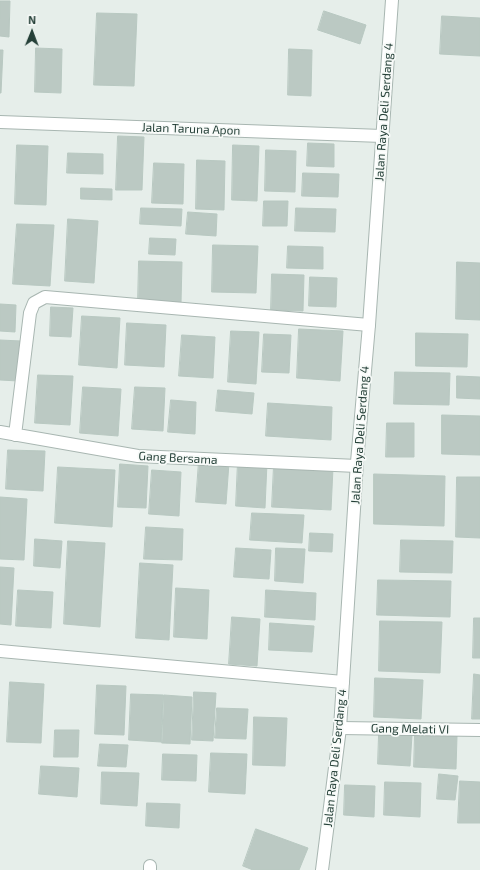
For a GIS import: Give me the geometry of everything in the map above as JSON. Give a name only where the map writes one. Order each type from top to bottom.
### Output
[{"type":"street","name":"Jalan Raya Deli Serdang 4","points":[[322,870],[340,728],[357,466],[369,325],[392,0]]},
{"type":"street","name":"Jalan Taruna Apon","points":[[0,122],[382,136]]},
{"type":"street","points":[[15,435],[30,313],[34,303],[45,298],[369,325]]},
{"type":"street","name":"Gang Bersama","points":[[0,432],[138,456],[357,466]]},
{"type":"street","points":[[0,651],[343,682]]},
{"type":"street","name":"Gang Melati VI","points":[[340,728],[480,730]]},
{"type":"building","points":[[0,1],[10,1],[9,37],[0,36]]},
{"type":"building","points":[[324,11],[366,25],[360,44],[318,30]]},
{"type":"building","points":[[97,13],[137,14],[134,86],[94,85]]},
{"type":"building","points":[[442,16],[480,18],[480,56],[440,54]]},
{"type":"building","points":[[36,48],[62,49],[61,93],[35,92]]},
{"type":"building","points":[[289,49],[312,50],[311,96],[288,95]]},
{"type":"building","points":[[0,50],[3,50],[1,93],[0,93]]},
{"type":"building","points":[[118,136],[144,137],[142,190],[116,190]]},
{"type":"building","points":[[308,143],[334,144],[334,167],[307,166]]},
{"type":"building","points":[[17,145],[48,146],[46,205],[15,204]]},
{"type":"building","points":[[233,145],[259,146],[257,201],[232,200]]},
{"type":"building","points":[[266,150],[296,151],[295,192],[265,191]]},
{"type":"building","points":[[68,153],[103,154],[103,174],[67,173]]},
{"type":"building","points":[[197,160],[225,161],[224,210],[196,209]]},
{"type":"building","points":[[154,163],[184,164],[183,204],[152,203]]},
{"type":"building","points":[[303,173],[339,174],[338,197],[302,196]]},
{"type":"building","points":[[81,188],[112,189],[112,200],[81,199]]},
{"type":"building","points":[[264,201],[288,201],[287,226],[263,226]]},
{"type":"building","points":[[141,208],[182,209],[181,226],[140,224]]},
{"type":"building","points":[[296,208],[336,209],[335,232],[295,231]]},
{"type":"building","points":[[188,212],[217,214],[216,236],[186,234]]},
{"type":"building","points":[[68,219],[98,221],[94,283],[65,281]]},
{"type":"building","points":[[17,224],[54,225],[50,286],[13,284]]},
{"type":"building","points":[[150,238],[176,239],[175,255],[149,254]]},
{"type":"building","points":[[213,245],[258,246],[256,293],[212,292]]},
{"type":"building","points":[[288,246],[323,247],[323,269],[287,268]]},
{"type":"building","points":[[139,261],[182,262],[181,303],[138,302]]},
{"type":"building","points":[[457,262],[480,263],[480,320],[456,319]]},
{"type":"building","points":[[272,274],[304,275],[303,311],[271,310]]},
{"type":"building","points":[[310,277],[337,278],[336,307],[309,306]]},
{"type":"building","points":[[0,304],[16,305],[15,332],[0,331]]},
{"type":"building","points":[[51,307],[73,308],[71,337],[50,336]]},
{"type":"building","points":[[82,316],[120,318],[117,368],[79,365]]},
{"type":"building","points":[[127,323],[166,325],[164,367],[125,365]]},
{"type":"building","points":[[299,329],[343,331],[340,381],[297,378]]},
{"type":"building","points":[[231,331],[259,332],[256,384],[228,382]]},
{"type":"building","points":[[416,333],[468,334],[467,367],[416,366]]},
{"type":"building","points":[[264,334],[291,335],[289,373],[262,372]]},
{"type":"building","points":[[182,335],[215,337],[213,378],[179,376]]},
{"type":"building","points":[[0,340],[21,341],[18,381],[0,380]]},
{"type":"building","points":[[395,372],[450,373],[449,405],[394,404]]},
{"type":"building","points":[[38,375],[73,376],[70,425],[35,423]]},
{"type":"building","points":[[457,376],[480,377],[480,399],[457,398]]},
{"type":"building","points":[[83,387],[121,389],[118,436],[80,433]]},
{"type":"building","points":[[135,387],[165,388],[163,431],[132,429]]},
{"type":"building","points":[[218,390],[254,393],[252,414],[216,411]]},
{"type":"building","points":[[171,400],[196,402],[195,434],[168,432]]},
{"type":"building","points":[[268,403],[332,407],[331,440],[266,436]]},
{"type":"building","points":[[442,415],[480,416],[480,455],[442,454]]},
{"type":"building","points":[[387,423],[414,423],[414,457],[386,457]]},
{"type":"building","points":[[8,450],[45,451],[43,491],[6,489]]},
{"type":"building","points":[[199,461],[229,463],[226,504],[196,502]]},
{"type":"building","points":[[238,461],[267,463],[265,508],[236,506]]},
{"type":"building","points":[[120,464],[148,466],[146,508],[118,507]]},
{"type":"building","points":[[274,465],[333,468],[331,510],[272,507]]},
{"type":"building","points":[[58,467],[115,470],[112,527],[55,523]]},
{"type":"building","points":[[152,470],[181,472],[179,516],[149,514]]},
{"type":"building","points":[[374,474],[445,476],[444,526],[374,524]]},
{"type":"building","points":[[457,477],[480,477],[480,538],[456,537]]},
{"type":"building","points":[[0,497],[27,499],[24,560],[0,559]]},
{"type":"building","points":[[252,513],[304,515],[302,543],[250,540]]},
{"type":"building","points":[[146,527],[183,529],[182,560],[144,559]]},
{"type":"building","points":[[310,533],[333,534],[332,552],[309,551]]},
{"type":"building","points":[[35,539],[62,541],[60,568],[34,566]]},
{"type":"building","points":[[401,540],[453,541],[452,573],[400,572]]},
{"type":"building","points":[[68,541],[105,543],[100,627],[64,624]]},
{"type":"building","points":[[236,548],[271,550],[269,579],[234,577]]},
{"type":"building","points":[[276,548],[305,549],[303,583],[275,581]]},
{"type":"building","points":[[140,563],[173,565],[169,640],[136,638]]},
{"type":"building","points":[[0,567],[14,568],[11,625],[0,624]]},
{"type":"building","points":[[378,580],[451,581],[450,617],[377,615]]},
{"type":"building","points":[[176,588],[209,590],[207,639],[174,637]]},
{"type":"building","points":[[18,590],[53,592],[51,628],[16,626]]},
{"type":"building","points":[[266,590],[316,593],[315,620],[265,617]]},
{"type":"building","points":[[232,617],[260,619],[257,666],[229,664]]},
{"type":"building","points":[[474,618],[480,618],[480,658],[473,658]]},
{"type":"building","points":[[380,621],[442,622],[440,673],[379,671]]},
{"type":"building","points":[[270,623],[314,626],[312,652],[269,650]]},
{"type":"building","points":[[474,674],[480,675],[480,719],[472,719]]},
{"type":"building","points":[[375,678],[423,680],[421,719],[374,717]]},
{"type":"building","points":[[10,682],[44,684],[41,743],[7,742]]},
{"type":"building","points":[[97,685],[126,686],[124,735],[95,734]]},
{"type":"building","points":[[194,692],[216,693],[213,741],[192,740]]},
{"type":"building","points":[[131,694],[163,695],[161,742],[129,740]]},
{"type":"building","points":[[164,695],[192,697],[190,744],[162,743]]},
{"type":"building","points":[[217,708],[248,709],[246,739],[215,738]]},
{"type":"building","points":[[254,717],[287,718],[285,766],[253,765]]},
{"type":"building","points":[[55,730],[79,730],[78,757],[54,757]]},
{"type":"building","points":[[379,734],[412,735],[410,766],[378,764]]},
{"type":"building","points":[[415,734],[457,736],[456,769],[414,767]]},
{"type":"building","points":[[100,744],[128,745],[126,767],[98,766]]},
{"type":"building","points":[[211,753],[247,754],[245,794],[209,792]]},
{"type":"building","points":[[163,754],[197,755],[196,781],[162,780]]},
{"type":"building","points":[[41,766],[79,768],[77,797],[39,794]]},
{"type":"building","points":[[102,772],[139,773],[137,806],[101,804]]},
{"type":"building","points":[[439,774],[458,776],[455,800],[437,799]]},
{"type":"building","points":[[460,781],[480,782],[480,823],[458,823]]},
{"type":"building","points":[[385,782],[421,783],[420,817],[384,815]]},
{"type":"building","points":[[345,785],[375,786],[374,817],[344,815]]},
{"type":"building","points":[[147,803],[180,804],[179,828],[146,826]]},
{"type":"building","points":[[256,829],[308,848],[299,870],[253,870],[243,866]]}]
